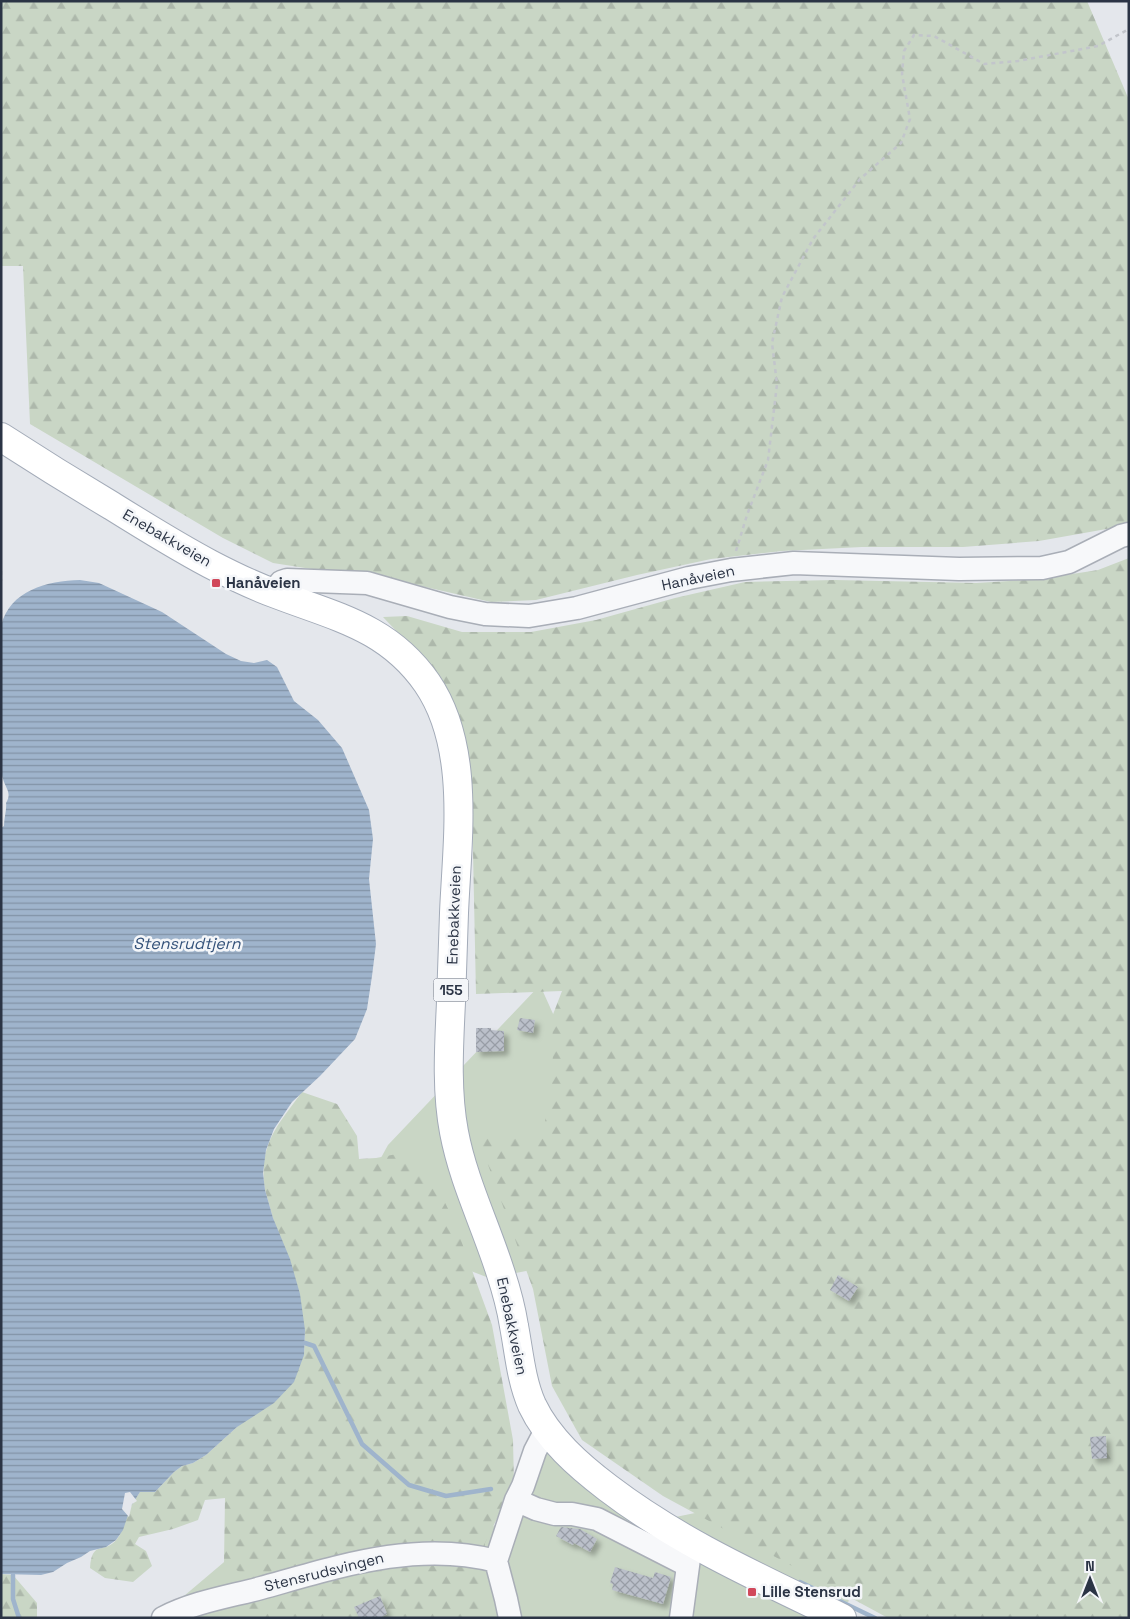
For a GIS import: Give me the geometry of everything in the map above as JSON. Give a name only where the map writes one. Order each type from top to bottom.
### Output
[{"type":"main road","name":"Enebakkveien","points":[[2,440],[184,550],[274,593],[346,619],[369,630],[391,645],[416,669],[428,685],[437,699],[450,733],[456,762],[458,798],[449,1038],[449,1088],[452,1122],[458,1154],[504,1283],[526,1389],[533,1407],[546,1428],[570,1455],[690,1554],[742,1570],[842,1618]]},
{"type":"street","name":"Hanåveien","points":[[274,593],[281,582],[287,580],[367,583],[443,606],[485,614],[529,616],[577,608],[689,578],[731,570],[794,563],[960,569],[1042,568],[1069,562],[1121,536],[1129,534]]},
{"type":"street","points":[[510,1618],[496,1561],[516,1500],[546,1428]]},
{"type":"street","points":[[516,1500],[536,1509],[555,1514],[572,1514],[597,1519],[690,1554],[681,1618]]},
{"type":"street","name":"Stensrudsvingen","points":[[163,1618],[195,1604],[371,1559],[410,1554],[442,1554],[480,1557],[496,1561]]},
{"type":"path","points":[[731,570],[747,515],[768,460],[777,384],[772,343],[782,297],[813,239],[860,179],[901,143],[910,119],[902,74],[904,51],[914,35],[934,36],[984,64],[1098,46],[1129,29]]},
{"type":"path","points":[[1,571],[1,580]]},
{"type":"green space","points":[[1,1],[1087,1],[1129,100],[1129,525],[1039,541],[963,547],[862,547],[782,551],[711,559],[536,600],[491,602],[421,586],[273,563],[223,538],[30,424],[23,266],[1,266]]},
{"type":"green space","points":[[1129,558],[1129,1618],[888,1618],[663,1496],[582,1440],[552,1386],[533,1289],[478,1137],[543,1134],[551,1085],[553,1052],[552,1017],[562,991],[476,994],[472,804],[464,738],[440,677],[383,617],[407,616],[462,632],[531,632],[596,620],[675,598],[745,582],[835,580],[976,583],[1040,579],[1098,570]]},
{"type":"green space","points":[[540,985],[658,1246],[489,1278],[406,1246],[377,1165],[388,1145]]},
{"type":"green space","points":[[302,1092],[337,1104],[357,1136],[359,1159],[402,1153],[431,1174],[454,1221],[492,1325],[513,1440],[514,1484],[485,1543],[481,1618],[245,1618],[252,1580],[224,1562],[225,1498],[205,1500],[198,1520],[173,1529],[139,1537],[135,1544],[146,1551],[152,1566],[133,1582],[105,1578],[90,1568],[93,1553],[112,1544],[119,1536],[130,1507],[140,1492],[155,1492],[182,1466],[193,1463],[206,1455],[237,1427],[304,1355],[305,1330],[265,1190],[264,1174],[264,1160],[267,1148],[277,1126]]},
{"type":"green space","points":[[537,1426],[661,1520],[695,1513],[741,1449],[849,1601],[827,1618],[158,1618],[288,1508],[489,1529],[508,1517]]},
{"type":"green space","points":[[1,1574],[13,1575],[37,1603],[37,1618],[1,1618]]},
{"type":"water","name":"Stensrudtjern","points":[[80,580],[99,583],[162,612],[226,654],[241,661],[254,663],[267,660],[277,667],[294,701],[318,720],[342,748],[369,810],[373,839],[369,879],[376,944],[367,1009],[355,1039],[292,1102],[274,1129],[266,1150],[263,1173],[265,1190],[273,1218],[290,1259],[300,1294],[305,1330],[304,1355],[294,1382],[274,1403],[237,1427],[206,1455],[193,1463],[182,1466],[155,1492],[140,1492],[131,1506],[123,1530],[116,1540],[106,1547],[90,1551],[53,1572],[41,1575],[1,1574],[1,828],[4,826],[8,791],[2,777],[1,767],[1,626],[12,604],[21,596],[43,586]]},
{"type":"pier","points":[[130,1492],[137,1501],[132,1504],[129,1517],[122,1509],[125,1493]]},
{"type":"building","points":[[520,1018],[535,1020],[533,1033],[517,1030]]},
{"type":"building","points":[[476,1028],[491,1028],[491,1030],[504,1031],[504,1051],[476,1052]]},
{"type":"building","points":[[838,1275],[858,1287],[849,1301],[830,1290]]},
{"type":"building","points":[[1106,1436],[1107,1458],[1092,1459],[1090,1437]]},
{"type":"building","points":[[561,1527],[580,1529],[597,1539],[590,1552],[556,1536]]},
{"type":"building","points":[[615,1567],[653,1578],[655,1572],[671,1577],[663,1604],[612,1590],[613,1584],[610,1583]]},
{"type":"building","points":[[380,1596],[387,1614],[380,1618],[359,1618],[354,1607]]},
{"type":"waterway","points":[[305,1343],[314,1346],[362,1444],[409,1485],[446,1496],[491,1489]]},
{"type":"waterway","points":[[13,1575],[13,1599],[19,1618]]},
{"type":"waterway","points":[[800,1582],[875,1618]]},
{"type":"place","name":"Hanåveien","points":[[216,583]]},
{"type":"place","name":"Lille Stensrud","points":[[752,1592]]}]
